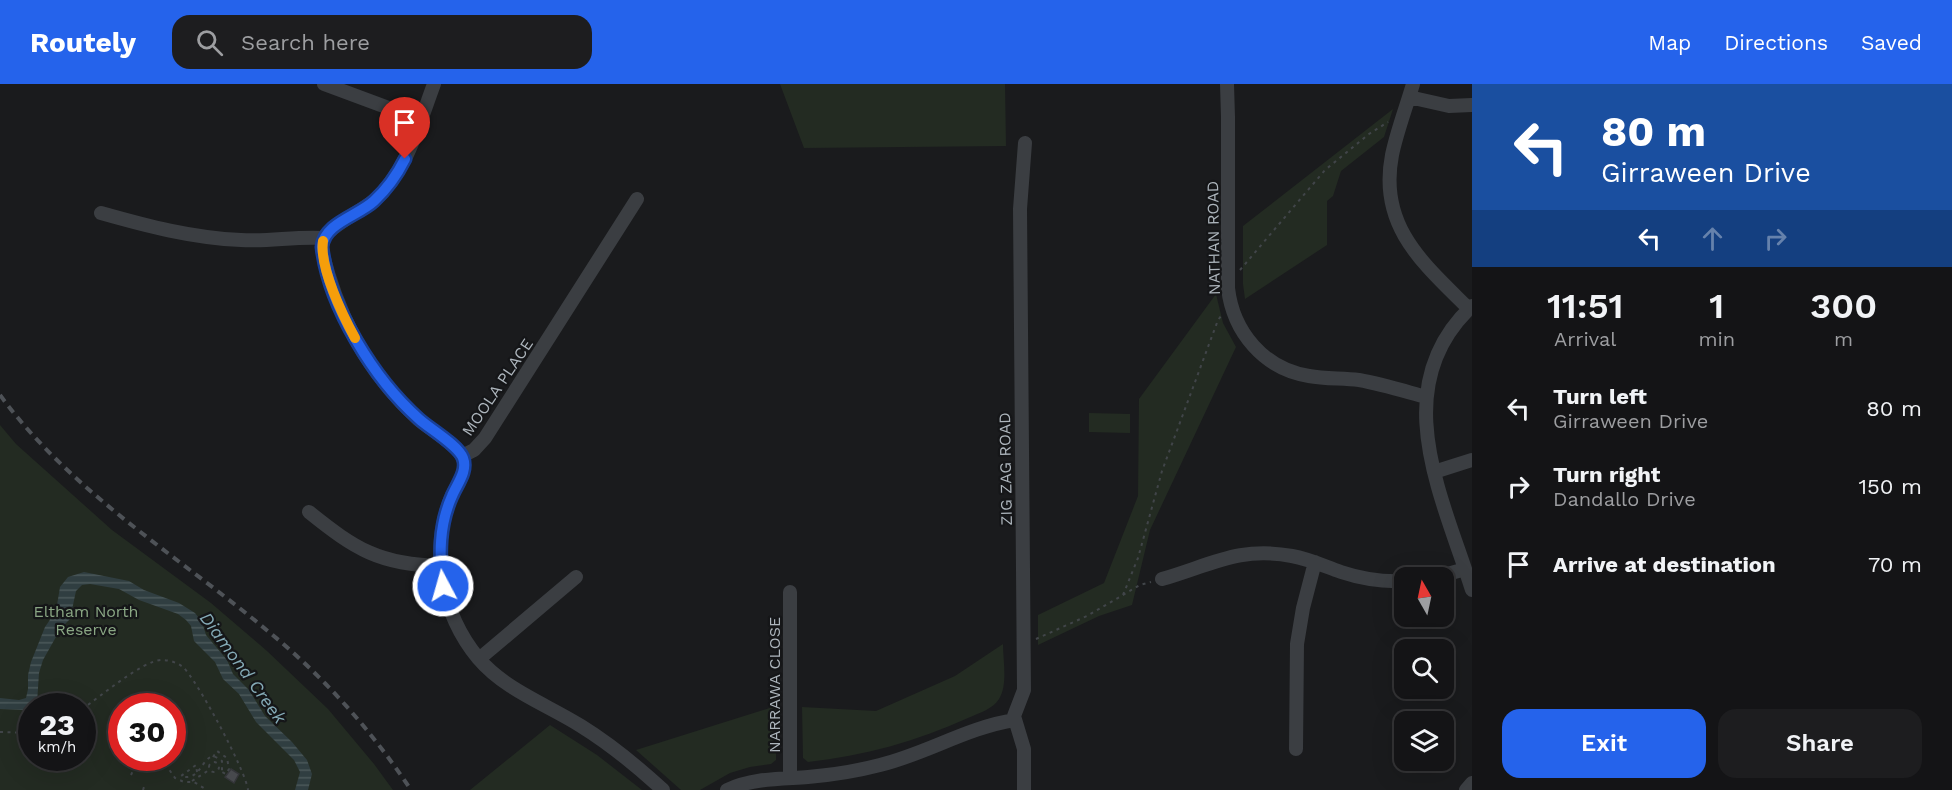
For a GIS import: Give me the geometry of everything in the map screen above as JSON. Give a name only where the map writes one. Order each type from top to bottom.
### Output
[{"type":"street","points":[[324,84],[421,120]]},
{"type":"street","points":[[434,84],[405,159],[389,184],[369,205],[331,229],[324,238],[323,252],[335,294],[363,352],[408,409],[455,447],[462,456]]},
{"type":"street","name":"NATHAN ROAD","points":[[1227,84],[1228,288],[1233,312],[1247,338],[1271,362],[1298,374],[1371,382],[1426,397]]},
{"type":"street","points":[[1472,105],[1449,106],[1411,91],[1391,162],[1390,190],[1396,217],[1415,254],[1471,307],[1442,348],[1430,378],[1426,397],[1425,431],[1434,472],[1472,590]]},
{"type":"street","name":"ZIG ZAG ROAD","points":[[1014,720],[1024,690],[1025,645],[1021,457],[1020,209],[1025,143]]},
{"type":"street","name":"MOOLA PLACE","points":[[637,199],[485,438],[474,450],[462,456],[464,472],[449,501],[442,531],[441,566],[443,586],[452,615],[461,634],[479,659],[508,685],[597,736],[663,790]]},
{"type":"street","points":[[100,213],[170,232],[201,237],[244,241],[324,238]]},
{"type":"street","points":[[1434,472],[1472,460]]},
{"type":"street","points":[[309,512],[346,541],[375,556],[409,565],[441,566]]},
{"type":"street","points":[[1162,579],[1209,562],[1244,554],[1279,554],[1315,562],[1367,579],[1394,580]]},
{"type":"street","points":[[1296,749],[1298,638],[1315,562]]},
{"type":"street","points":[[1454,572],[1465,569]]},
{"type":"street","points":[[479,659],[576,577]]},
{"type":"street","name":"NARRAWA CLOSE","points":[[790,592],[790,778]]},
{"type":"street","points":[[727,790],[752,782],[842,773],[892,762],[992,724],[1014,720],[1024,749],[1023,790]]},
{"type":"street","points":[[1466,790],[1472,783]]},
{"type":"path","points":[[1025,645],[1057,628],[1087,616],[1140,585],[1162,579]]},
{"type":"path","points":[[96,699],[147,664],[161,660],[176,663],[189,675],[219,727],[243,772],[248,790]]},
{"type":"path","points":[[0,732],[18,733]]},
{"type":"path","points":[[197,772],[196,765],[181,776],[189,777],[202,769],[205,761],[218,751],[228,759],[229,768],[226,774],[222,772],[222,762]]},
{"type":"path","points":[[213,757],[222,762]]},
{"type":"path","points":[[222,762],[228,759]]},
{"type":"path","points":[[205,761],[209,764]]},
{"type":"path","points":[[209,764],[213,761],[219,765],[216,771],[209,769]]},
{"type":"path","points":[[209,764],[209,769]]},
{"type":"path","points":[[170,771],[175,778],[184,782],[192,781],[209,769]]},
{"type":"path","points":[[131,775],[133,771]]},
{"type":"path","points":[[192,781],[207,790]]},
{"type":"path","points":[[143,790],[145,784]]},
{"type":"green space","points":[[780,84],[1005,84],[1006,146],[804,148]]},
{"type":"green space","points":[[1393,109],[1384,137],[1341,171],[1333,196],[1327,201],[1327,245],[1245,299],[1243,226]]},
{"type":"green space","points":[[1216,294],[1223,323],[1236,347],[1150,530],[1132,605],[1099,616],[1038,645],[1038,615],[1104,583],[1138,496],[1139,399]]},
{"type":"green space","points":[[1089,413],[1130,414],[1130,433],[1089,432]]},
{"type":"green space","name":"Eltham North Reserve","points":[[0,425],[16,444],[112,530],[211,603],[267,651],[328,709],[393,790],[0,790]]},
{"type":"green space","points":[[1003,644],[1002,693],[989,708],[929,734],[890,746],[849,756],[808,762],[803,758],[802,707],[876,711],[955,676]]},
{"type":"green space","points":[[776,706],[776,760],[771,764],[730,773],[700,790],[681,790],[636,750]]},
{"type":"green space","points":[[550,725],[597,755],[642,790],[470,790]]},
{"type":"shaded area","points":[[84,572],[129,581],[144,590],[179,603],[195,613],[202,622],[206,635],[227,660],[233,674],[249,690],[265,716],[307,760],[312,774],[308,790],[295,790],[300,772],[294,760],[256,722],[239,694],[223,679],[215,662],[194,641],[191,626],[186,620],[178,614],[139,600],[119,589],[90,584],[82,585],[76,591],[70,619],[61,628],[43,660],[39,673],[38,693],[27,693],[31,662],[45,627],[56,611],[60,587],[68,577]]},
{"type":"shaded area","points":[[0,698],[18,700],[18,710],[0,709]]},
{"type":"building","points":[[231,769],[239,774],[234,783],[225,777]]},
{"type":"railway","points":[[0,395],[28,430],[92,493],[269,632],[309,667],[363,726],[411,790]]},
{"type":"slow traffic","points":[[323,241],[324,258],[335,294],[355,338]]},
{"type":"route","points":[[405,159],[376,199],[331,229],[324,238],[322,247],[339,306],[370,363],[408,409],[455,447],[462,456],[464,472],[449,501],[442,531],[440,555],[443,586]]},
{"type":"water label","name":"Diamond Creek","points":[[243,668]]}]
